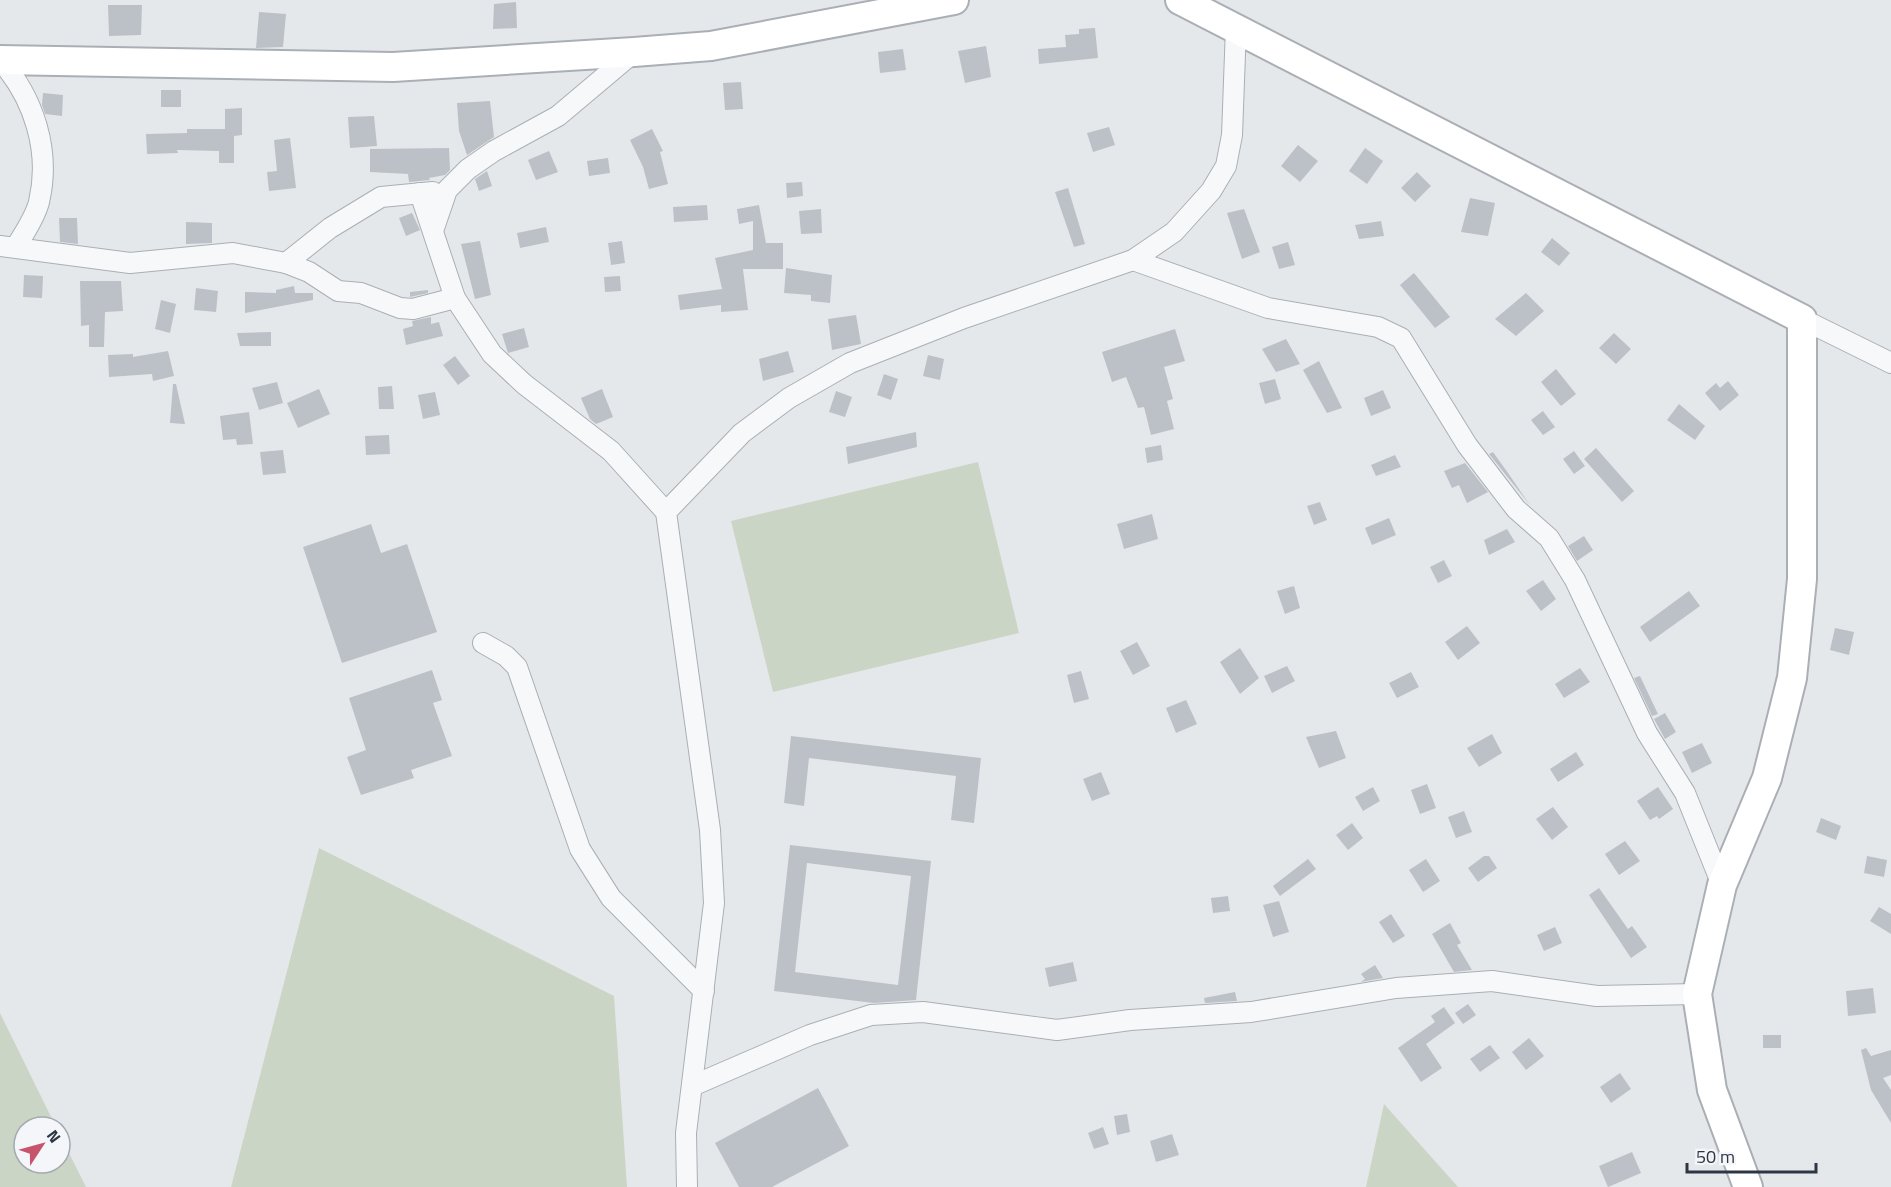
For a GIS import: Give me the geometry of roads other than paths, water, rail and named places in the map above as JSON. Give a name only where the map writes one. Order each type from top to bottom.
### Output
[{"type":"street","points":[[0,60],[393,67],[634,52],[711,46],[925,3],[954,0]]},
{"type":"street","points":[[1180,0],[1891,363]]},
{"type":"street","points":[[666,512],[742,433],[789,398],[850,363],[964,318],[1133,260],[1174,232],[1211,191],[1226,166],[1232,135],[1236,27]]},
{"type":"street","points":[[434,228],[447,190],[468,169],[494,151],[558,116],[634,52]]},
{"type":"street","points":[[0,60],[24,92],[39,133],[42,164],[39,202],[8,246],[130,262],[233,253],[286,263],[309,272],[338,291],[361,293],[400,308],[413,309],[455,298]]},
{"type":"street","points":[[286,263],[330,228],[381,196],[447,190]]},
{"type":"street","points":[[420,193],[434,228],[455,298],[492,354],[524,384],[611,452],[666,512],[710,830],[714,903],[686,1133],[687,1187]]},
{"type":"street","points":[[1133,260],[1268,308],[1378,327],[1401,338],[1467,444],[1516,509],[1549,538],[1575,580],[1647,732],[1685,793],[1722,885]]},
{"type":"street","points":[[1748,1187],[1712,1090],[1697,994],[1722,885],[1767,778],[1792,678],[1802,579],[1802,319]]},
{"type":"street","points":[[483,643],[506,656],[517,668],[580,849],[611,897],[650,939],[704,991]]},
{"type":"street","points":[[692,1086],[810,1035],[871,1015],[923,1012],[1057,1030],[1130,1020],[1251,1012],[1396,988],[1492,981],[1596,996],[1697,994]]}]
